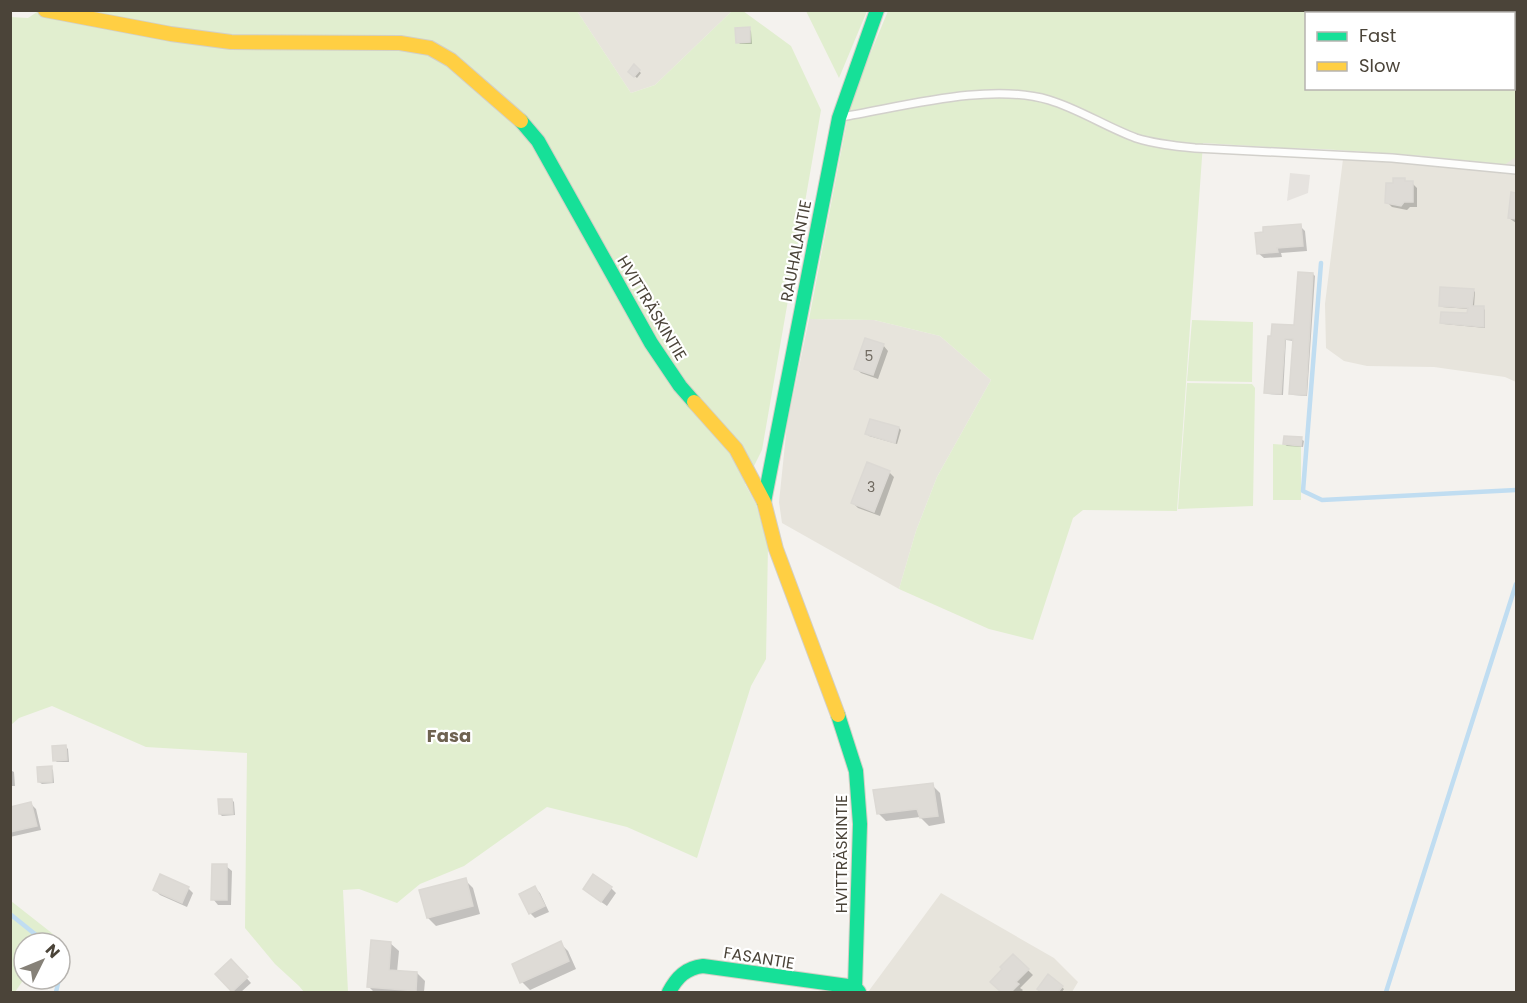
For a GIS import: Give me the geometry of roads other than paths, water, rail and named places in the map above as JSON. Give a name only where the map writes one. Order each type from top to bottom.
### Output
[{"type":"street","name":"HVITTRÄSKINTIE","points":[[45,10],[171,34],[231,42],[400,44],[430,48],[442,54],[490,92],[521,121],[538,141],[651,343],[680,386],[736,449],[764,502],[776,549],[840,720],[856,771],[860,824],[857,990]]},
{"type":"street","name":"RAUHALANTIE","points":[[764,502],[839,118],[877,10]]},
{"type":"street","name":"FASANTIE","points":[[669,993],[685,971],[703,966],[857,990]]},
{"type":"lane","points":[[839,118],[943,99],[989,94],[1026,95],[1049,100],[1137,138],[1164,144],[1195,148],[1392,158],[1516,170]]},
{"type":"waterway","points":[[1321,263],[1303,491],[1322,500],[1516,490]]},
{"type":"waterway","points":[[1386,992],[1516,584]]},
{"type":"waterway","points":[[10,914],[31,931]]},
{"type":"district","name":"Fasa","points":[[449,735]]}]
